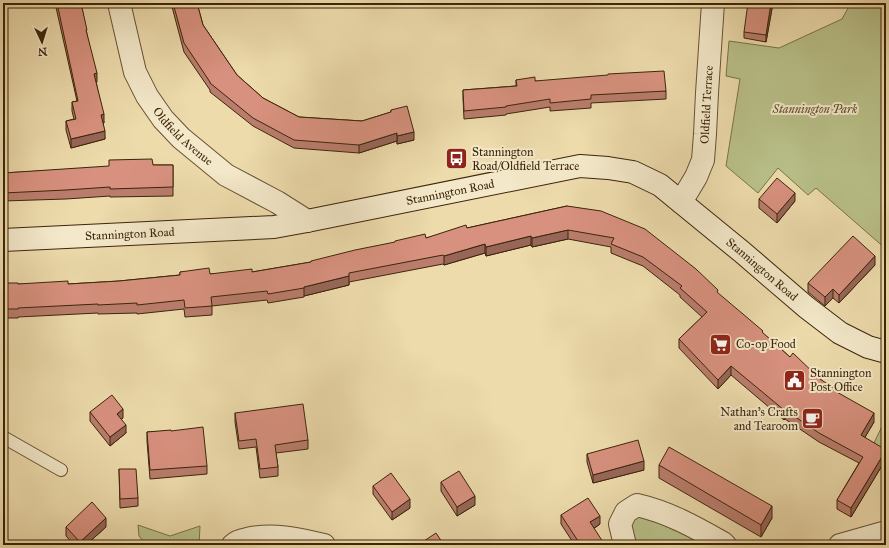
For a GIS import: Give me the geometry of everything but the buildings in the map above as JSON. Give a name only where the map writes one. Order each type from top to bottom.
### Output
[{"type":"main road","name":"Oldfield Avenue","points":[[119,3],[135,72],[147,96],[163,119],[181,138],[226,175],[277,202],[307,221]]},
{"type":"main road","name":"Oldfield Terrace","points":[[681,202],[696,177],[702,160],[713,3]]},
{"type":"main road","name":"Stannington Road","points":[[3,240],[274,227],[580,166],[608,168],[633,172],[660,185],[742,252],[806,308],[840,333],[868,346],[886,352]]},
{"type":"main road","points":[[625,545],[620,524],[626,512],[637,504],[654,509],[687,523],[725,545]]},
{"type":"main road","points":[[840,545],[886,532]]},
{"type":"main road","points":[[235,543],[254,537],[278,536],[324,545]]},
{"type":"lane","points":[[3,437],[61,470]]},
{"type":"green space","name":"Stannington Park","points":[[851,3],[886,3],[886,249],[816,188],[808,195],[778,168],[758,193],[726,166],[740,79],[726,76],[729,41],[779,48],[842,19]]},
{"type":"green space","points":[[886,418],[886,451],[873,445]]},
{"type":"green space","points":[[644,514],[708,545],[634,545],[629,523],[633,515]]},
{"type":"green space","points":[[138,525],[170,536],[200,526],[199,545],[146,545],[139,536]]},
{"type":"place","name":"Stannington Road/Oldfield Terrace","points":[[457,159]]},
{"type":"place","name":"Co-op Food","points":[[721,344]]},
{"type":"place","name":"Stannington Post Office","points":[[794,380]]},
{"type":"place","name":"Nathan's Crafts and Tearoom","points":[[813,419]]}]
